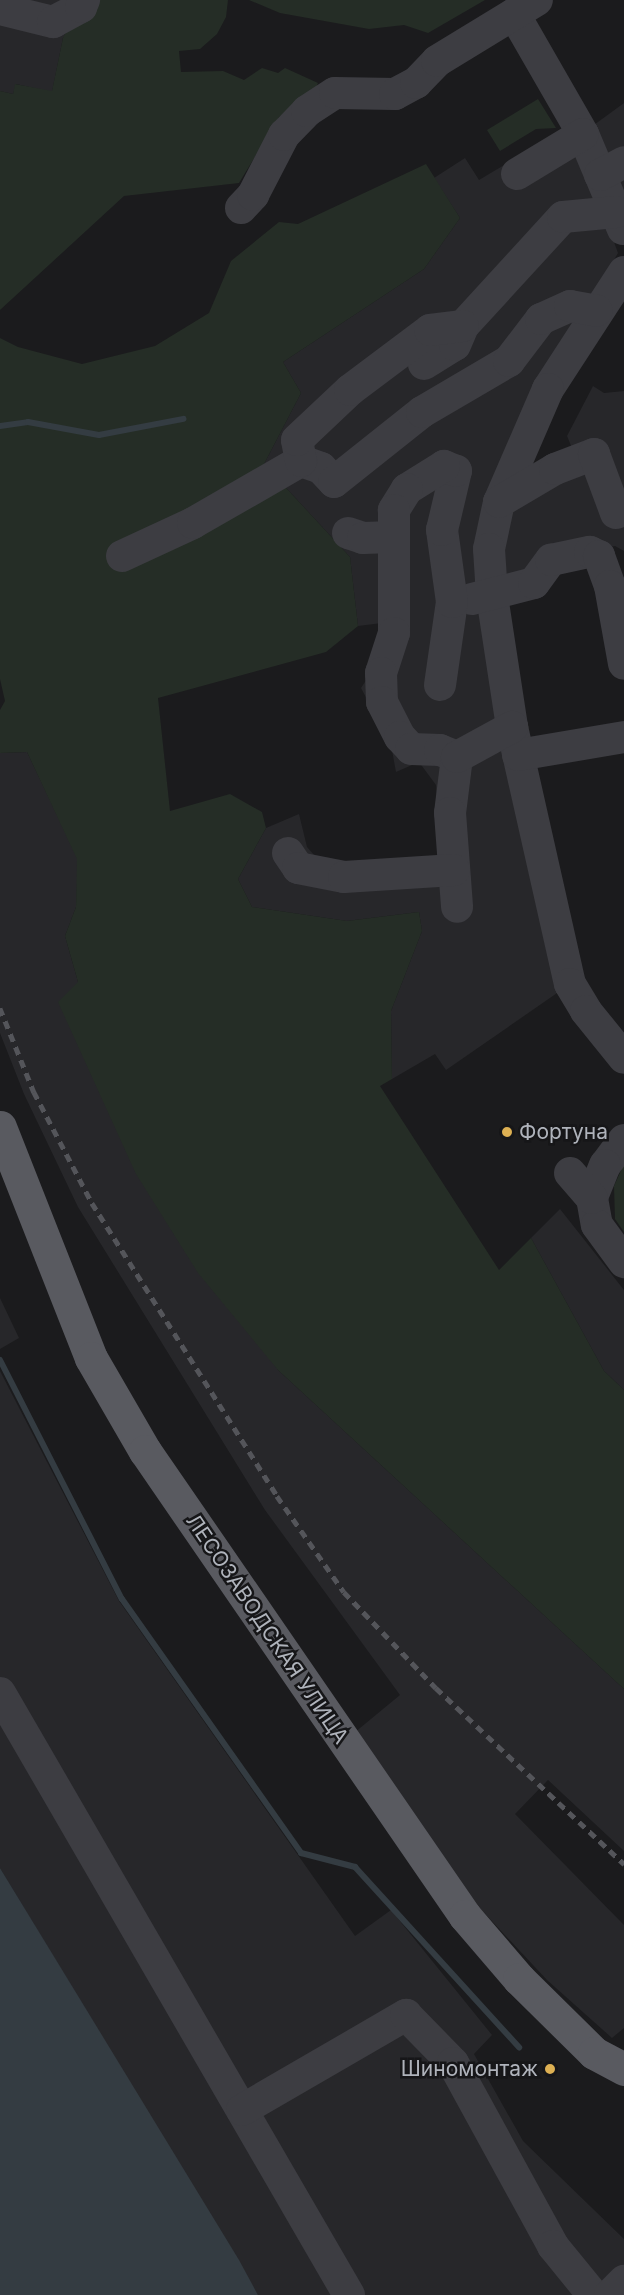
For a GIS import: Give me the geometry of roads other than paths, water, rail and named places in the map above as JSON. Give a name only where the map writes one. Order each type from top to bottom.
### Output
[{"type":"main road","name":"ЛЕСОЗАВОДСКАЯ УЛИЦА","points":[[0,1127],[91,1358],[145,1451],[465,1916],[519,1978],[594,2053],[624,2069]]},
{"type":"street","points":[[0,9],[53,22],[81,7],[84,0]]},
{"type":"street","points":[[241,208],[253,195],[284,135],[307,111],[335,93],[395,94],[416,83],[437,61],[525,7],[583,134],[612,169],[620,223],[563,217],[463,326],[455,345],[424,364]]},
{"type":"street","points":[[517,174],[583,134]]},
{"type":"street","points":[[624,272],[548,388],[500,502],[489,549],[492,596],[515,741],[570,984],[586,1011],[624,1058]]},
{"type":"street","points":[[122,556],[193,523],[301,461],[321,468],[334,482],[422,412],[509,361],[541,319],[570,306],[597,310]]},
{"type":"street","points":[[301,461],[297,440],[350,390],[430,330],[463,326]]},
{"type":"street","points":[[509,361],[548,388]]},
{"type":"street","points":[[500,502],[555,470],[594,454],[616,513]]},
{"type":"street","points":[[440,686],[452,602],[442,530],[456,471],[444,466],[407,489],[393,524],[394,633],[381,673],[382,702],[400,737],[411,749],[440,750],[457,757],[515,741],[624,737]]},
{"type":"street","points":[[348,533],[363,538],[393,524]]},
{"type":"street","points":[[452,602],[492,596],[534,583],[551,560],[590,552],[599,556],[609,586],[624,664]]},
{"type":"street","points":[[457,757],[450,813],[457,907]]},
{"type":"street","points":[[288,853],[298,868],[344,877],[454,870]]},
{"type":"street","points":[[592,1198],[605,1165],[624,1140]]},
{"type":"street","points":[[570,1173],[592,1198],[597,1225],[624,1262]]},
{"type":"street","points":[[0,1693],[349,2295]]},
{"type":"street","points":[[242,2110],[406,2015],[453,2063],[553,2246],[593,2295]]},
{"type":"street","points":[[610,2295],[624,2281]]},
{"type":"waterway","points":[[0,426],[28,422],[99,435],[183,419]]},
{"type":"waterway","points":[[0,1360],[122,1599],[301,1853],[355,1867],[519,2047]]},
{"type":"railway","points":[[0,1008],[34,1092],[92,1203],[277,1496],[344,1592],[436,1688],[624,1864]]},
{"type":"place","name":"Фортуна","points":[[507,1132]]},
{"type":"place","name":"Шиномонтаж","points":[[550,2069]]}]
